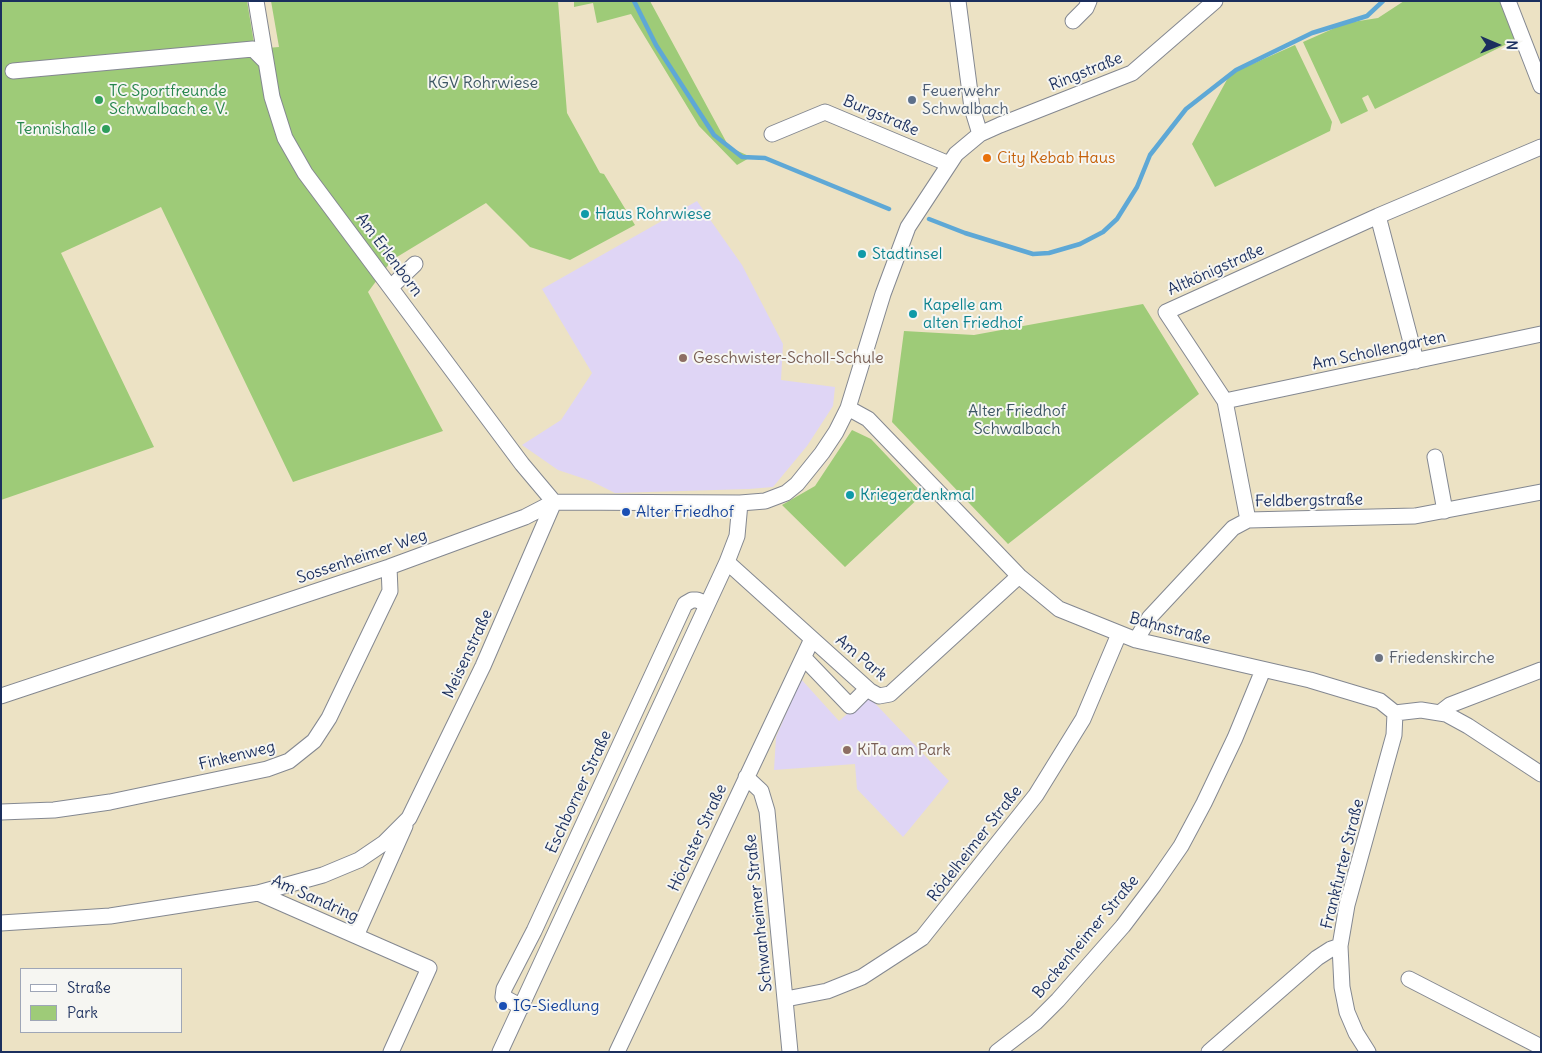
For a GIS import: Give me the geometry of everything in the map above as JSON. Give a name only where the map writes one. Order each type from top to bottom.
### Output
[{"type":"street","name":"Am Erlenborn","points":[[256,1],[272,97],[285,138],[305,173],[522,464],[554,502]]},
{"type":"street","points":[[948,164],[968,143],[980,134],[972,108],[958,1]]},
{"type":"street","points":[[1073,22],[1086,8],[1089,1]]},
{"type":"street","name":"Ringstraße","points":[[980,134],[1132,73],[1215,1]]},
{"type":"street","points":[[1508,1],[1541,86]]},
{"type":"street","points":[[13,72],[253,48],[266,62]]},
{"type":"street","name":"Burgstraße","points":[[772,134],[825,112],[948,164]]},
{"type":"street","name":"Altkönigstraße","points":[[1248,520],[1224,401],[1166,312],[1378,216],[1541,147]]},
{"type":"street","name":"Sossenheimer Weg","points":[[1,696],[389,567],[526,517],[554,502],[740,503],[765,501],[786,493],[796,484],[836,432],[848,408],[883,294],[908,227],[948,164]]},
{"type":"street","points":[[1378,216],[1416,360]]},
{"type":"street","points":[[391,287],[415,264]]},
{"type":"street","name":"Am Schollengarten","points":[[1224,401],[1541,334]]},
{"type":"street","name":"Bahnstraße","points":[[848,408],[868,419],[1019,576],[1059,609],[1136,640],[1310,680],[1380,700],[1396,713]]},
{"type":"street","points":[[1435,457],[1445,512]]},
{"type":"street","name":"Feldbergstraße","points":[[1136,640],[1150,617],[1233,528],[1248,520],[1415,516],[1445,512],[1541,492]]},
{"type":"street","name":"Meisenstraße","points":[[356,936],[409,818],[482,666],[554,502]]},
{"type":"street","points":[[500,1052],[727,562],[737,536],[740,503]]},
{"type":"street","name":"Am Park","points":[[727,562],[867,689],[879,696],[890,694],[1019,576]]},
{"type":"street","name":"Finkenweg","points":[[1,812],[54,810],[110,802],[267,769],[289,761],[314,741],[329,718],[390,590],[389,567]]},
{"type":"street","name":"Eschborner Straße","points":[[522,1007],[503,997],[504,989],[534,931],[685,604],[697,600],[707,604]]},
{"type":"street","name":"Rödelheimer Straße","points":[[786,999],[827,991],[862,977],[922,938],[1036,795],[1083,719],[1119,634]]},
{"type":"street","name":"Höchster Straße","points":[[617,1052],[812,639]]},
{"type":"street","points":[[804,658],[850,706],[867,689]]},
{"type":"street","name":"Bockenheimer Straße","points":[[997,1052],[1036,1022],[1058,1000],[1123,926],[1154,885],[1181,846],[1204,803],[1235,738],[1263,670]]},
{"type":"street","points":[[1441,712],[1450,705],[1541,670]]},
{"type":"street","points":[[1396,713],[1411,710],[1441,712],[1468,726],[1541,774]]},
{"type":"street","name":"Frankfurter Straße","points":[[1209,1052],[1317,958],[1330,949],[1340,946],[1347,905],[1394,735],[1396,713]]},
{"type":"street","name":"Schwanheimer Straße","points":[[746,777],[760,791],[766,812],[790,1052]]},
{"type":"street","name":"Meisenstraße","points":[[258,893],[322,875],[359,860],[384,843],[409,818]]},
{"type":"street","name":"Am Sandring","points":[[1,923],[110,916],[258,893],[429,968],[391,1052]]},
{"type":"street","points":[[1340,946],[1342,987],[1347,1012],[1356,1033],[1368,1052]]},
{"type":"street","points":[[1409,979],[1541,1047]]},
{"type":"shaded area","name":"Geschwister-Scholl-Schule","points":[[697,201],[742,265],[783,344],[781,380],[835,387],[833,406],[807,446],[773,487],[615,493],[591,481],[558,470],[522,445],[561,420],[592,373],[542,289]]},
{"type":"shaded area","name":"KiTa am Park","points":[[801,679],[839,721],[868,696],[949,781],[903,837],[857,789],[855,764],[774,770],[776,737]]},
{"type":"green space","name":"KGV Rohrwiese","points":[[1,1],[247,1],[255,49],[279,47],[271,1],[558,1],[567,113],[600,173],[604,174],[635,225],[570,260],[530,247],[486,203],[392,260],[368,292],[443,431],[293,482],[161,207],[61,253],[154,447],[1,500]]},
{"type":"green space","points":[[574,1],[650,1],[729,147],[751,157],[737,165],[699,126],[631,14],[597,23],[593,3],[574,7]]},
{"type":"green space","points":[[1404,1],[1500,1],[1517,39],[1375,109],[1368,95],[1362,98],[1368,111],[1341,124],[1303,42],[1346,23],[1378,18]]},
{"type":"green space","points":[[1295,45],[1332,122],[1330,131],[1215,187],[1192,144],[1230,74]]},
{"type":"green space","name":"Alter Friedhof Schwalbach","points":[[1143,304],[1199,394],[1008,544],[892,422],[904,331],[974,335]]},
{"type":"green space","points":[[852,430],[871,439],[923,494],[845,567],[782,505],[815,486]]},
{"type":"waterway","points":[[634,1],[656,45],[714,135],[742,157],[765,158],[889,209]]},
{"type":"waterway","points":[[929,219],[965,233],[1033,254],[1049,253],[1080,244],[1103,232],[1117,219],[1137,187],[1150,155],[1186,109],[1236,70],[1312,33],[1367,16],[1383,1]]},
{"type":"place","name":"TC Sportfreunde Schwalbach e. V.","points":[[99,100]]},
{"type":"place","name":"Feuerwehr Schwalbach","points":[[912,100]]},
{"type":"place","name":"Tennishalle","points":[[106,129]]},
{"type":"place","name":"City Kebab Haus","points":[[987,158]]},
{"type":"place","name":"Haus Rohrwiese","points":[[585,214]]},
{"type":"place","name":"Stadtinsel","points":[[862,254]]},
{"type":"place","name":"Kapelle am alten Friedhof","points":[[913,314]]},
{"type":"place","name":"Geschwister-Scholl-Schule","points":[[683,358]]},
{"type":"place","name":"Kriegerdenkmal","points":[[850,495]]},
{"type":"place","name":"Alter Friedhof","points":[[626,512]]},
{"type":"place","name":"Friedenskirche","points":[[1379,658]]},
{"type":"place","name":"KiTa am Park","points":[[847,750]]},
{"type":"place","name":"IG-Siedlung","points":[[503,1006]]}]
